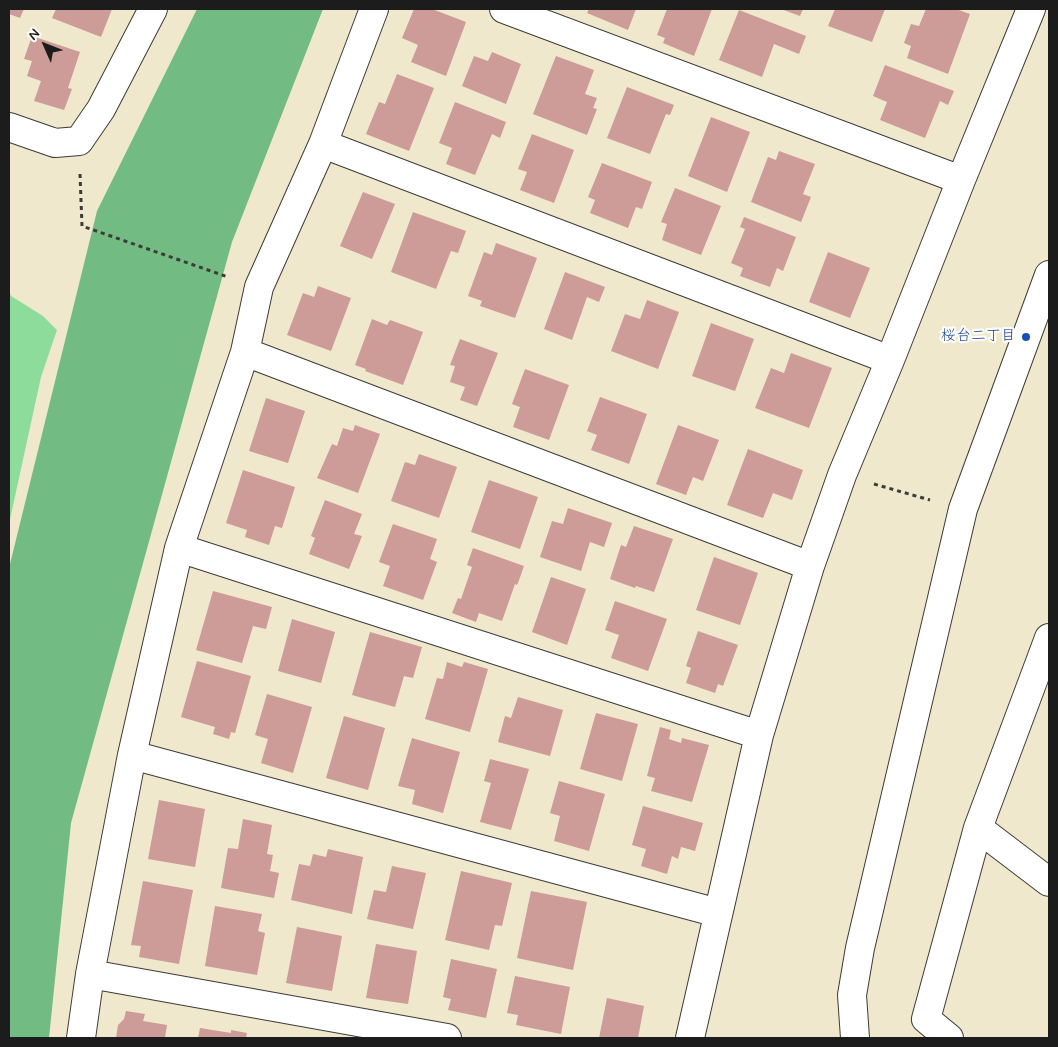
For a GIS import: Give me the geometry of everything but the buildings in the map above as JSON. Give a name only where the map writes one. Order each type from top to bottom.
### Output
[{"type":"street","points":[[9,127],[55,143],[79,141],[101,109],[153,9]]},
{"type":"street","points":[[81,1038],[90,974],[132,755],[179,548],[245,352],[259,287],[323,144],[374,9]]},
{"type":"street","points":[[504,9],[960,180]]},
{"type":"street","points":[[690,1038],[759,735],[810,566],[842,475],[890,360],[960,180],[1031,9]]},
{"type":"street","points":[[323,144],[890,360]]},
{"type":"street","points":[[855,1038],[852,995],[860,948],[963,509],[1049,275]]},
{"type":"street","points":[[245,352],[810,566]]},
{"type":"street","points":[[179,548],[759,735]]},
{"type":"street","points":[[949,1038],[926,1019],[978,828],[1046,655]]},
{"type":"street","points":[[132,755],[718,913]]},
{"type":"street","points":[[978,828],[1049,882]]},
{"type":"street","points":[[90,974],[447,1038]]},
{"type":"path","points":[[79,141],[82,226],[259,287]]},
{"type":"path","points":[[842,475],[963,509]]},
{"type":"green space","points":[[197,9],[323,9],[232,242],[71,823],[49,1038],[9,1038],[9,568],[97,211]]},
{"type":"green space","points":[[9,290],[11,296],[43,316],[57,330],[41,377],[9,524]]},
{"type":"place","name":"桜台二丁目","points":[[1026,337]]}]
